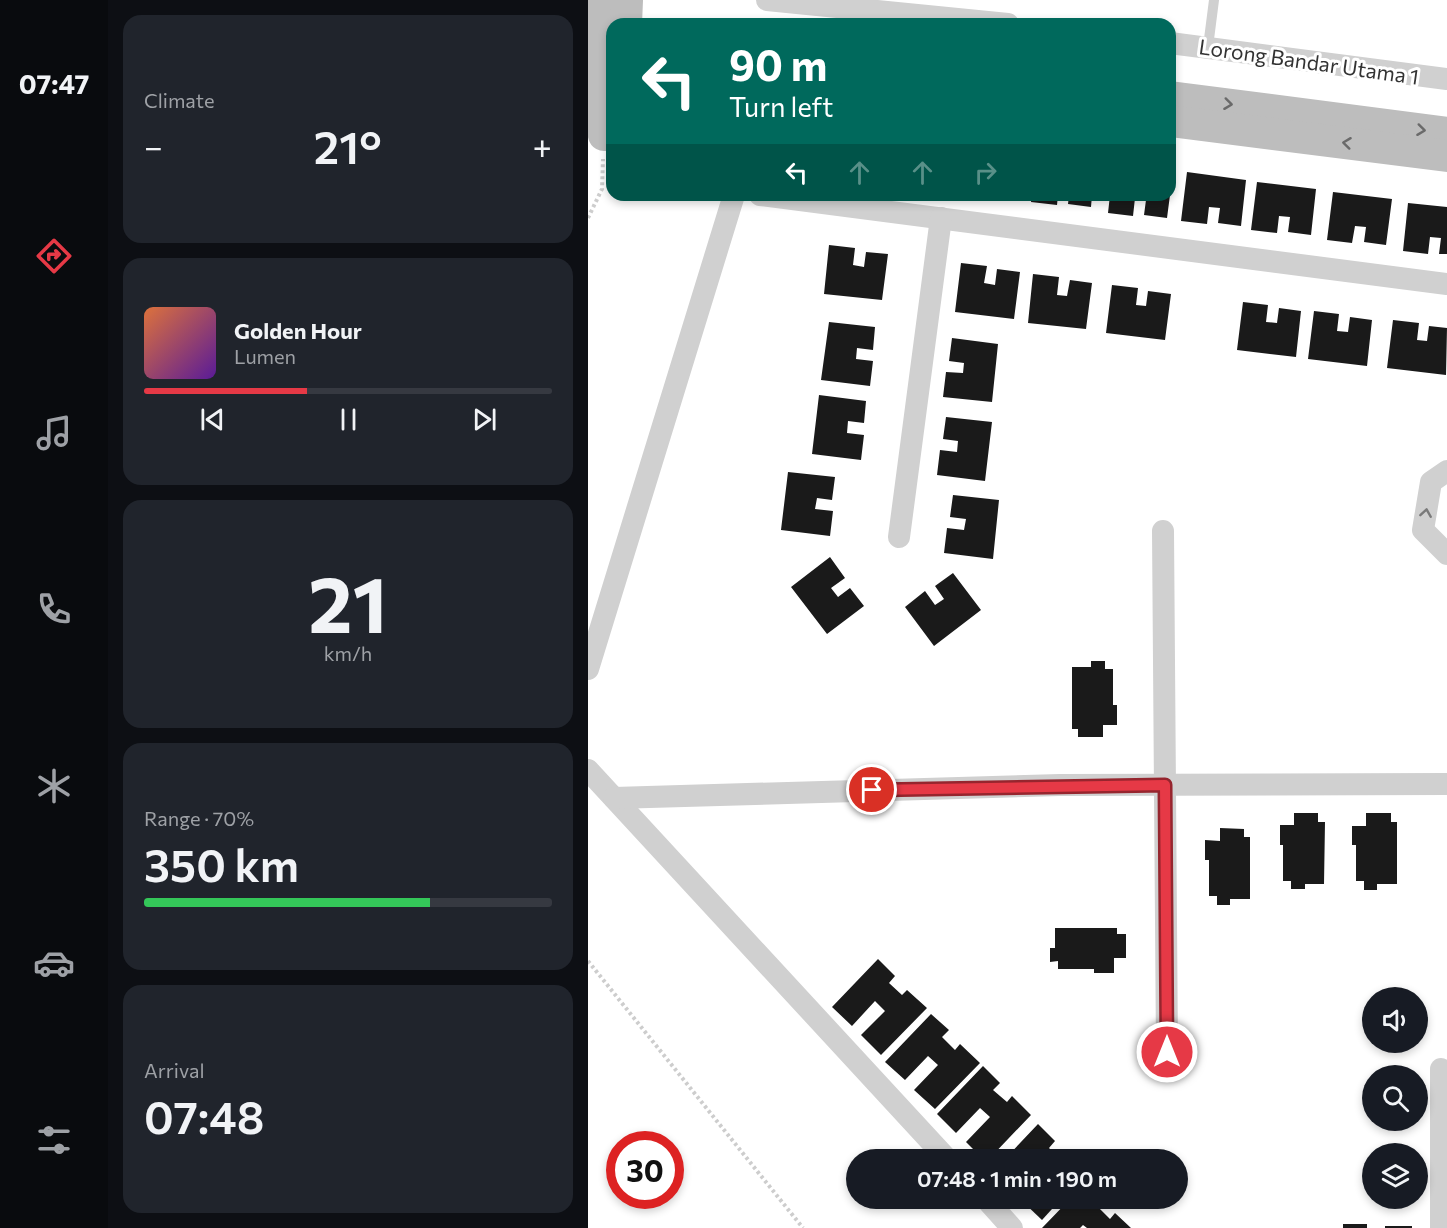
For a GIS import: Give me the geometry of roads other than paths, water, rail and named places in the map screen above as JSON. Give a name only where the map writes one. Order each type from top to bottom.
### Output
[{"type":"street","points":[[614,18],[627,0]]},
{"type":"street","points":[[767,0],[911,6],[976,18]]},
{"type":"street","points":[[606,37],[597,114],[606,127]]},
{"type":"street","name":"Lorong Bandar Utama 1","points":[[1176,44],[1447,79]]},
{"type":"street","points":[[1176,98],[1447,133]]},
{"type":"street","points":[[1176,122],[1447,156]]},
{"type":"street","points":[[588,669],[732,201]]},
{"type":"street","points":[[807,201],[1447,284]]},
{"type":"street","points":[[899,537],[941,218]]},
{"type":"street","points":[[1447,471],[1431,482],[1423,530],[1447,554]]},
{"type":"street","points":[[1163,531],[1167,1052]]},
{"type":"street","points":[[588,770],[938,1149]]},
{"type":"street","points":[[614,798],[1060,785],[1447,784]]},
{"type":"street","points":[[1441,1069],[1441,1228]]},
{"type":"street","points":[[995,1209],[1012,1228]]},
{"type":"lane","points":[[1208,47],[1214,0]]}]
